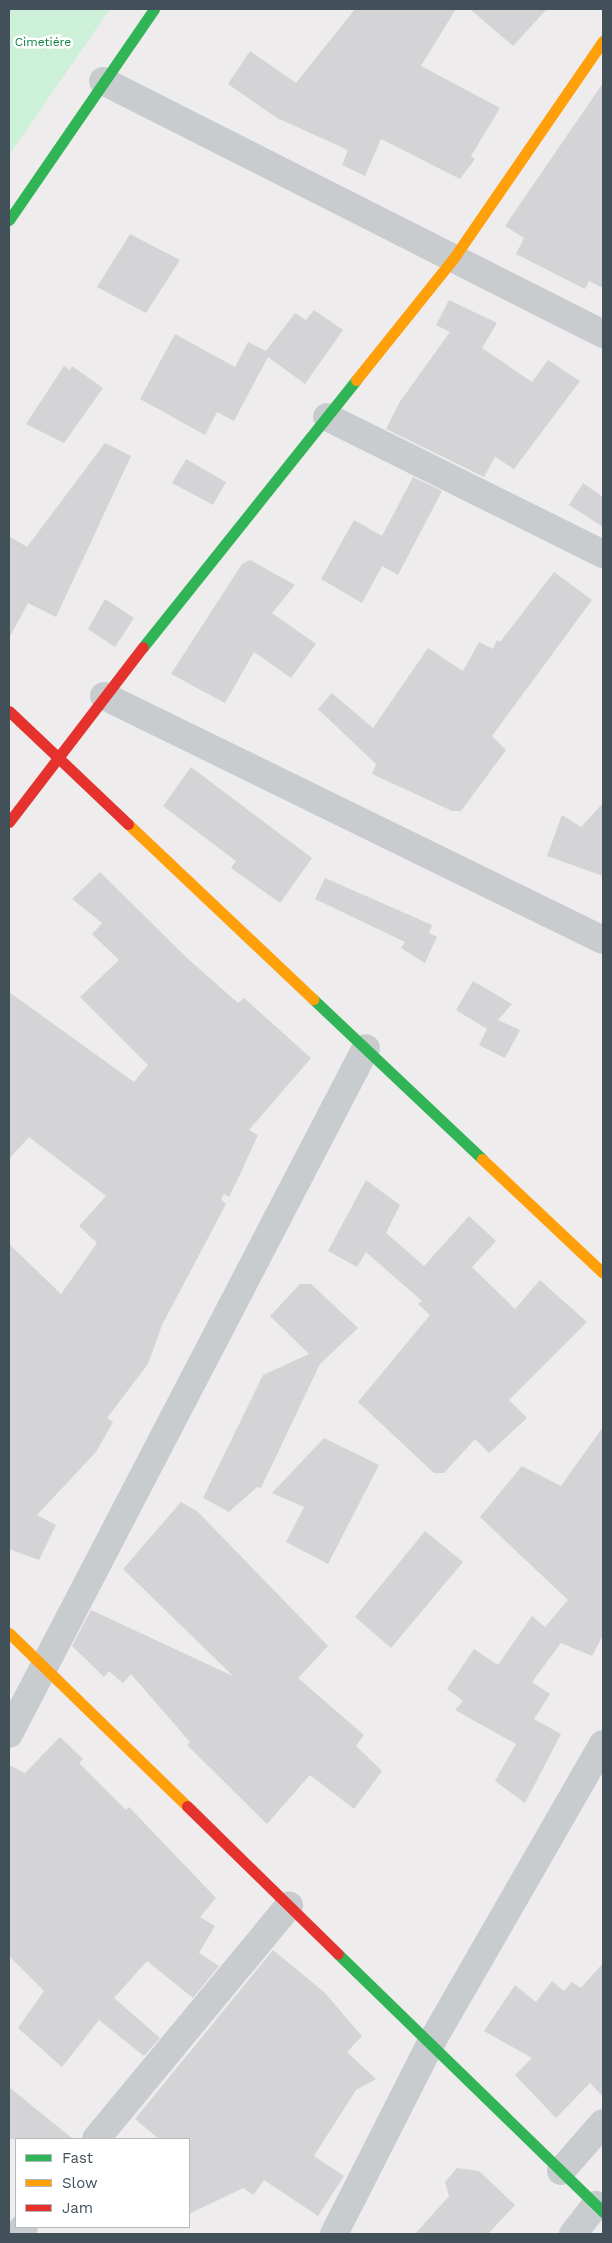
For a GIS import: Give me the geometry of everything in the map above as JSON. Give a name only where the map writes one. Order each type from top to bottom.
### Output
[{"type":"street","points":[[9,220],[102,81],[154,9]]},
{"type":"street","points":[[9,822],[104,696],[452,259],[603,41]]},
{"type":"street","points":[[102,81],[603,334]]},
{"type":"street","points":[[327,417],[603,554]]},
{"type":"street","points":[[104,696],[603,940]]},
{"type":"street","points":[[9,711],[603,1273]]},
{"type":"street","points":[[9,1734],[366,1048]]},
{"type":"street","points":[[9,1633],[600,2209],[573,2234]]},
{"type":"street","points":[[334,2234],[430,2043],[603,1744]]},
{"type":"street","points":[[97,2138],[289,1906]]},
{"type":"street","points":[[561,2171],[603,2123]]},
{"type":"green space","name":"Cimetiére","points":[[9,9],[110,9],[9,155]]},
{"type":"building","points":[[355,9],[456,9],[421,66],[500,108],[471,156],[475,159],[460,179],[381,139],[365,176],[342,165],[348,150],[277,118],[228,84],[250,51],[296,83]]},
{"type":"building","points":[[470,9],[547,9],[513,46]]},
{"type":"building","points":[[603,83],[603,288],[589,281],[585,289],[516,254],[524,238],[505,226]]},
{"type":"building","points":[[130,234],[180,260],[146,313],[97,287]]},
{"type":"building","points":[[449,300],[497,323],[482,348],[532,382],[548,360],[580,381],[514,469],[495,457],[484,477],[386,429],[399,403],[450,332],[436,325]]},
{"type":"building","points":[[314,310],[343,330],[305,384],[268,357],[234,421],[217,412],[205,435],[140,399],[175,334],[235,367],[248,342],[266,351],[295,313],[306,320]]},
{"type":"building","points":[[64,366],[70,370],[72,366],[103,388],[64,443],[26,424]]},
{"type":"building","points":[[105,443],[131,456],[56,617],[28,603],[9,638],[9,536],[27,547]]},
{"type":"building","points":[[186,459],[226,482],[213,505],[172,483]]},
{"type":"building","points":[[413,477],[442,491],[398,575],[382,566],[362,603],[321,579],[354,520],[382,536]]},
{"type":"building","points":[[583,483],[603,497],[603,527],[569,505]]},
{"type":"building","points":[[250,560],[295,585],[272,613],[316,644],[291,678],[254,652],[225,703],[171,674],[242,564]]},
{"type":"building","points":[[554,572],[592,600],[492,736],[506,750],[461,811],[452,811],[372,774],[376,764],[318,709],[332,693],[373,728],[428,648],[463,671],[479,642],[493,649],[497,640],[500,642]]},
{"type":"building","points":[[105,599],[134,618],[115,647],[88,629]]},
{"type":"building","points":[[191,767],[312,858],[280,903],[231,868],[236,861],[163,806]]},
{"type":"building","points":[[603,803],[603,876],[547,856],[562,815],[581,827]]},
{"type":"building","points":[[100,872],[188,959],[238,1003],[244,998],[311,1058],[249,1130],[258,1135],[229,1197],[224,1194],[221,1199],[226,1204],[162,1325],[148,1364],[107,1418],[113,1422],[96,1452],[37,1515],[56,1525],[39,1560],[9,1549],[9,1244],[61,1294],[97,1243],[79,1226],[106,1196],[29,1137],[9,1159],[9,992],[134,1082],[148,1065],[80,997],[119,960],[92,934],[102,923],[72,899]]},
{"type":"building","points":[[325,878],[432,925],[429,933],[437,937],[425,963],[401,948],[405,942],[315,899]]},
{"type":"building","points":[[473,981],[512,1004],[498,1020],[520,1030],[505,1058],[479,1045],[487,1029],[456,1010]]},
{"type":"building","points":[[366,1180],[400,1205],[386,1233],[424,1266],[469,1216],[496,1241],[472,1267],[515,1309],[540,1280],[587,1322],[509,1400],[527,1418],[489,1453],[475,1439],[444,1473],[434,1473],[358,1402],[430,1315],[418,1304],[422,1301],[366,1252],[357,1267],[328,1251]]},
{"type":"building","points":[[300,1284],[311,1284],[358,1328],[320,1364],[261,1488],[257,1487],[229,1512],[203,1498],[263,1375],[309,1354],[270,1316]]},
{"type":"building","points":[[603,1427],[603,1635],[592,1656],[561,1643],[532,1682],[550,1694],[534,1719],[561,1734],[525,1803],[495,1781],[516,1744],[455,1710],[463,1701],[447,1689],[474,1649],[498,1665],[532,1616],[545,1627],[568,1600],[480,1517],[522,1466],[561,1486]]},
{"type":"building","points":[[324,1438],[379,1465],[328,1564],[286,1542],[304,1507],[272,1493]]},
{"type":"building","points":[[181,1502],[197,1511],[328,1646],[298,1678],[364,1735],[356,1746],[382,1771],[354,1809],[310,1775],[267,1824],[187,1745],[190,1742],[131,1674],[123,1683],[109,1671],[104,1677],[72,1646],[91,1610],[233,1676],[123,1569]]},
{"type":"building","points":[[425,1531],[463,1562],[391,1648],[355,1617]]},
{"type":"building","points":[[60,1737],[83,1759],[79,1763],[126,1810],[129,1807],[216,1898],[200,1917],[215,1926],[199,1953],[219,1966],[193,1998],[147,1961],[114,1998],[160,2038],[144,2056],[99,2020],[62,2067],[18,2028],[44,1991],[9,1956],[9,1765],[25,1773]]},
{"type":"building","points":[[273,1950],[324,1992],[362,2036],[347,2052],[376,2079],[356,2090],[314,2156],[344,2176],[318,2216],[264,2180],[253,2195],[243,2188],[190,2214],[190,2138],[158,2138],[135,2119]]},
{"type":"building","points":[[603,1963],[603,2097],[590,2083],[556,2118],[515,2075],[532,2058],[484,2031],[515,1985],[536,2002],[552,1981],[564,1991],[572,1982],[581,1988]]},
{"type":"building","points":[[9,2087],[72,2138],[15,2138],[9,2139]]},
{"type":"building","points":[[457,2168],[479,2171],[515,2205],[488,2234],[415,2234],[449,2196],[445,2182]]},
{"type":"traffic: fast","points":[[9,220],[154,9]]},
{"type":"traffic: fast","points":[[143,647],[356,380]]},
{"type":"traffic: fast","points":[[313,999],[482,1159]]},
{"type":"traffic: fast","points":[[338,1954],[603,2212]]},
{"type":"traffic: slow","points":[[356,380],[453,259],[603,41]]},
{"type":"traffic: slow","points":[[128,824],[313,999]]},
{"type":"traffic: slow","points":[[482,1159],[603,1273]]},
{"type":"traffic: slow","points":[[9,1633],[187,1806]]},
{"type":"traffic: jam","points":[[9,822],[143,647]]},
{"type":"traffic: jam","points":[[9,711],[128,824]]},
{"type":"traffic: jam","points":[[187,1806],[338,1954]]}]
